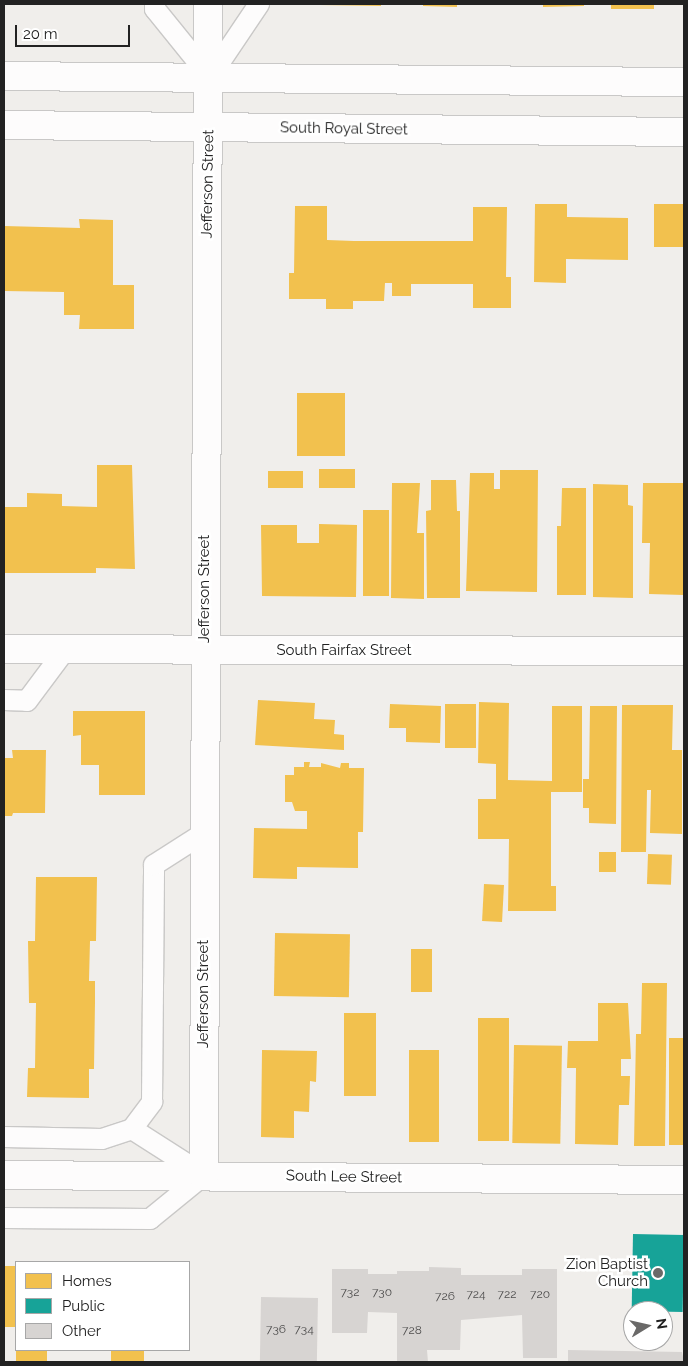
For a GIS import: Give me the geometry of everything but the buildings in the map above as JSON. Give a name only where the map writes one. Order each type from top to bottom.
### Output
[{"type":"street","name":"Jefferson Street","points":[[204,1175],[205,650],[210,77],[208,4]]},
{"type":"street","points":[[4,76],[684,82]]},
{"type":"street","name":"South Royal Street","points":[[4,125],[684,132]]},
{"type":"street","name":"South Fairfax Street","points":[[4,649],[684,651]]},
{"type":"street","name":"South Lee Street","points":[[4,1175],[684,1180]]},
{"type":"lane","points":[[155,4],[155,9],[210,77],[259,4]]},
{"type":"lane","points":[[4,700],[27,701],[65,650]]},
{"type":"lane","points":[[4,1137],[102,1138],[132,1129],[152,1102],[154,865],[204,833]]},
{"type":"lane","points":[[4,1218],[150,1219],[204,1175],[132,1129]]},
{"type":"place","name":"Zion Baptist Church","points":[[658,1273]]}]
